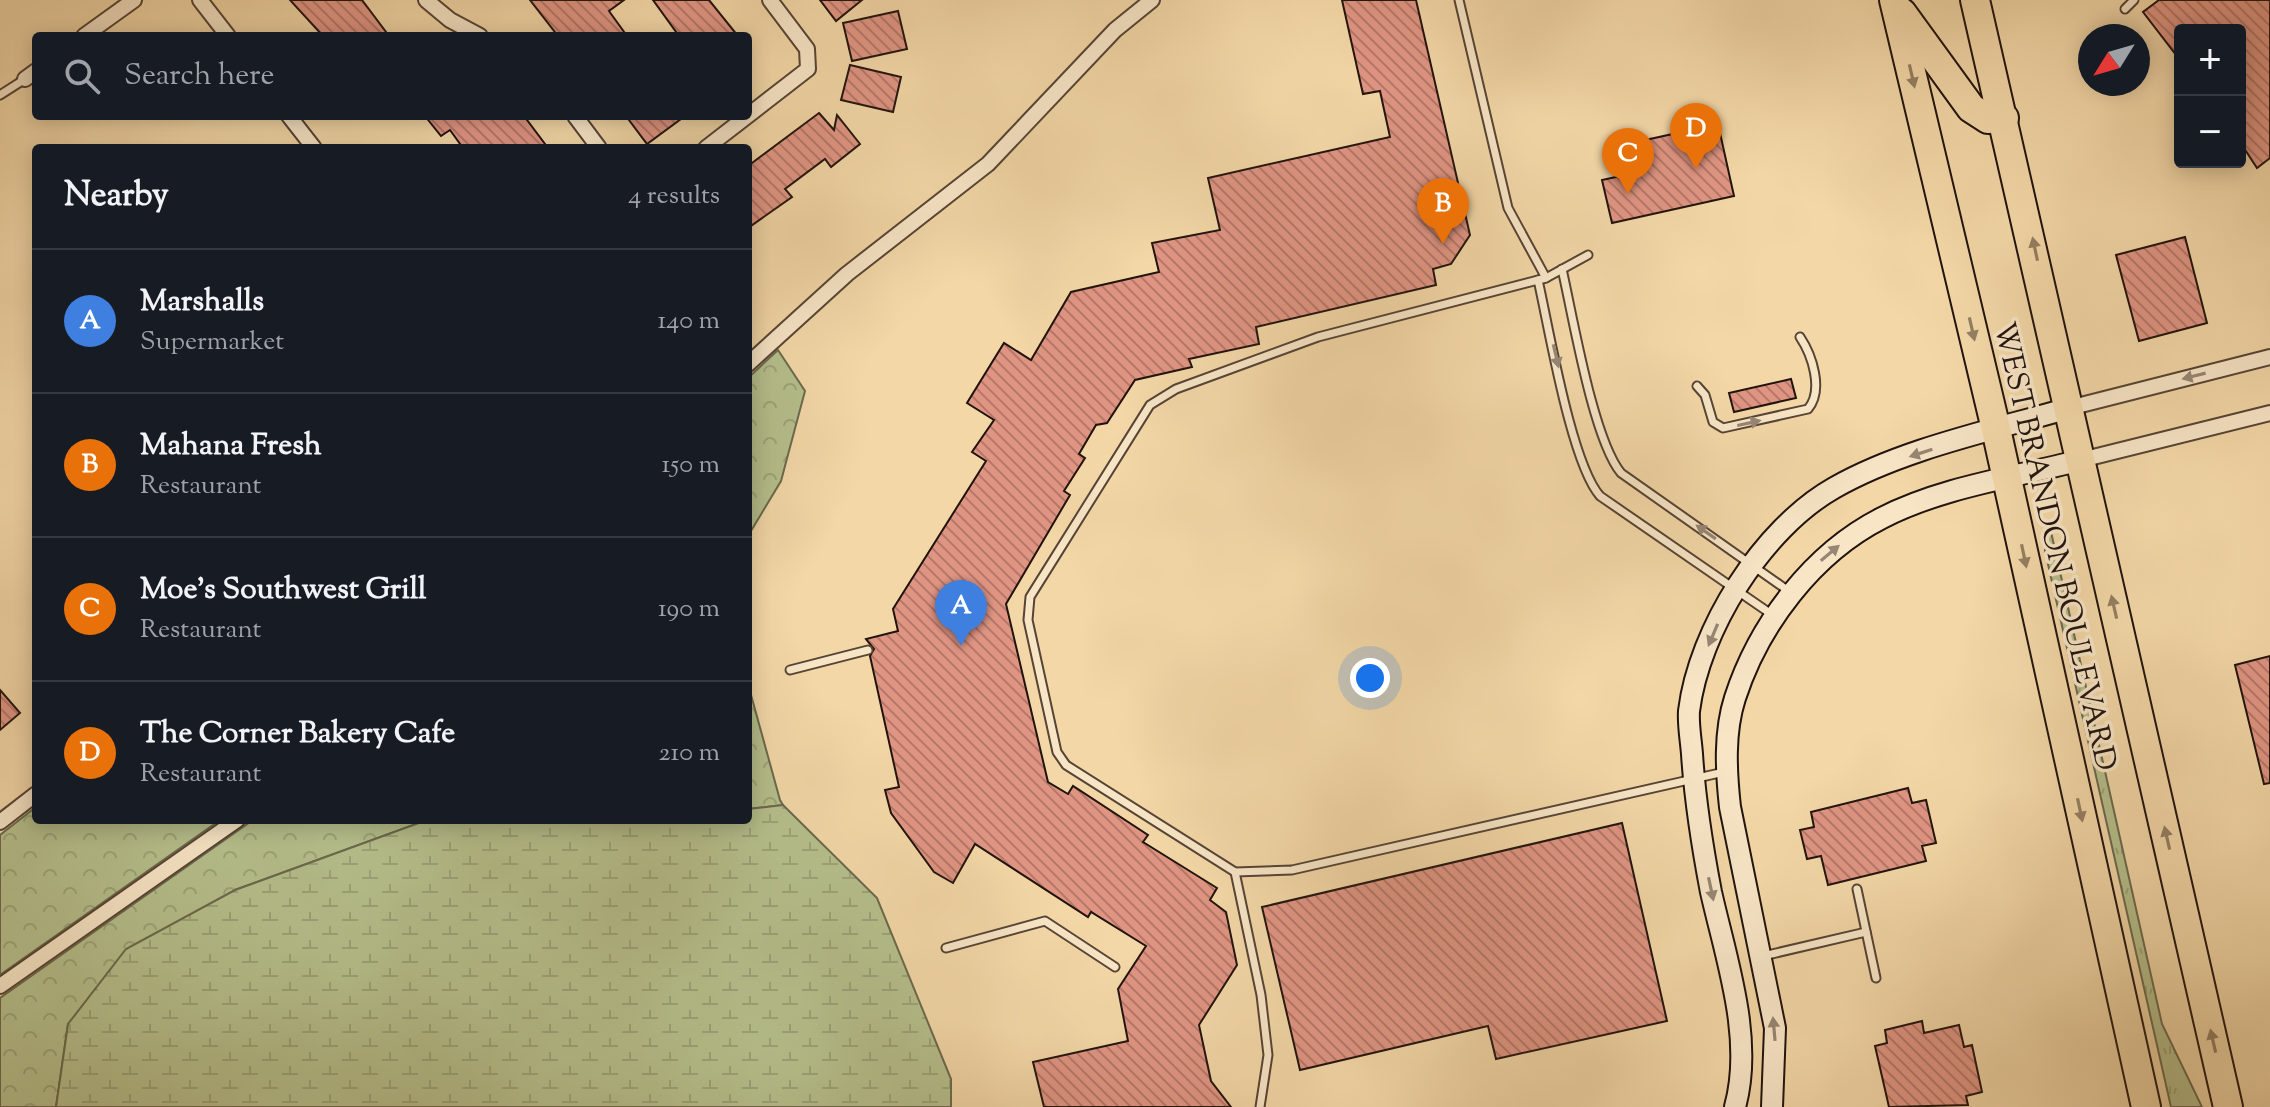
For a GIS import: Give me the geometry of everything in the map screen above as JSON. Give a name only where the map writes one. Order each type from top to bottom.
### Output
[{"type":"highway","name":"WEST BRANDON BOULEVARD","points":[[1975,0],[2228,1107]]},
{"type":"highway","name":"WEST BRANDON BOULEVARD","points":[[1894,1],[1996,429],[2146,1107]]},
{"type":"highway","points":[[1894,1],[1971,108],[1988,119],[2004,118]]},
{"type":"highway","points":[[2135,1056],[2140,1107]]},
{"type":"street","points":[[90,32],[134,0]]},
{"type":"street","points":[[200,0],[225,32]]},
{"type":"street","points":[[426,0],[450,20],[472,32]]},
{"type":"street","points":[[752,112],[808,69],[807,49],[770,0]]},
{"type":"street","points":[[752,360],[847,274],[988,164],[1115,30],[1152,0]]},
{"type":"street","points":[[292,120],[311,144]]},
{"type":"street","points":[[578,120],[596,144]]},
{"type":"street","points":[[711,144],[742,120]]},
{"type":"street","points":[[1735,1107],[1741,1059],[1738,1019],[1696,818],[1689,713],[1697,675],[1735,589],[1752,565],[1797,516],[1831,489],[1869,470],[2069,408],[2270,357]]},
{"type":"street","points":[[1772,1107],[1775,1028],[1730,807],[1726,772],[1734,699],[1775,617],[1824,557],[1882,517],[1917,503],[2270,413]]},
{"type":"street","points":[[0,822],[32,797]]},
{"type":"street","points":[[0,986],[231,824]]},
{"type":"street","points":[[1727,964],[1762,956]]},
{"type":"lane","points":[[1459,0],[1508,208],[1542,279],[1579,452],[1591,486],[1600,496],[1775,617]]},
{"type":"lane","points":[[2125,9],[2134,0]]},
{"type":"lane","points":[[0,95],[30,75]]},
{"type":"lane","points":[[1588,255],[1542,279],[1318,337],[1157,399],[1030,597],[1028,620],[1057,752],[1066,765],[1235,872],[1292,870],[1726,772]]},
{"type":"lane","points":[[1562,269],[1600,428],[1613,462],[1621,473],[1792,594]]},
{"type":"lane","points":[[1697,386],[1705,395],[1713,422],[1723,428],[1808,409],[1816,388],[1808,349],[1800,337]]},
{"type":"lane","points":[[790,670],[868,650]]},
{"type":"lane","points":[[1235,872],[1261,995],[1268,1055],[1260,1107]]},
{"type":"lane","points":[[1857,889],[1876,978]]},
{"type":"lane","points":[[946,948],[1045,921],[1115,967]]},
{"type":"lane","points":[[1762,956],[1866,932]]},
{"type":"green space","points":[[778,350],[805,391],[781,481],[752,529],[752,374]]},
{"type":"green space","points":[[2045,522],[2049,523],[2162,1024],[2202,1107],[2171,1107],[2045,551]]},
{"type":"green space","points":[[752,698],[780,800],[783,805],[752,809]]},
{"type":"green space","points":[[783,805],[877,898],[951,1079],[951,1107],[56,1107],[68,1024],[126,949],[235,890],[416,824],[752,824],[752,809]]},
{"type":"green space","points":[[32,810],[32,824],[214,824],[0,975],[0,835]]},
{"type":"green space","points":[[247,824],[416,824],[235,890],[68,1024],[56,1107],[0,1107],[0,998]]},
{"type":"building","points":[[290,0],[362,0],[386,32],[319,32]]},
{"type":"building","points":[[530,0],[624,0],[609,11],[624,32],[555,32]]},
{"type":"building","points":[[653,0],[709,0],[735,32],[676,32]]},
{"type":"building","points":[[820,0],[862,0],[836,21]]},
{"type":"building","points":[[1342,0],[1416,0],[1470,235],[1451,264],[1433,269],[1436,285],[1256,327],[1259,344],[1189,359],[1192,367],[1135,380],[1107,423],[1096,425],[1079,454],[1085,458],[1064,491],[1070,495],[1006,604],[1048,782],[1068,794],[1073,786],[1148,835],[1143,842],[1217,888],[1210,900],[1226,912],[1237,965],[1199,1025],[1211,1081],[1231,1107],[1044,1107],[1033,1062],[1128,1041],[1118,989],[1146,946],[1091,912],[1088,917],[975,844],[953,883],[934,872],[891,813],[885,790],[899,787],[870,656],[874,649],[866,639],[898,631],[893,609],[986,461],[972,452],[994,420],[967,403],[1004,343],[1031,360],[1071,292],[1159,272],[1152,243],[1220,230],[1208,178],[1390,137],[1380,91],[1363,94]]},
{"type":"building","points":[[2159,0],[2270,0],[2270,158],[2257,168],[2246,151],[2246,24],[2174,24],[2174,52],[2143,12]]},
{"type":"building","points":[[898,11],[907,49],[852,61],[843,23]]},
{"type":"building","points":[[850,65],[901,77],[893,112],[841,100]]},
{"type":"building","points":[[819,113],[834,130],[837,115],[860,144],[831,167],[825,159],[785,189],[792,197],[752,225],[752,163]]},
{"type":"building","points":[[428,120],[527,120],[545,144],[460,144],[450,130],[441,136]]},
{"type":"building","points":[[629,120],[680,120],[647,144]]},
{"type":"building","points":[[1718,124],[1734,196],[1612,223],[1602,180],[1616,177],[1609,148]]},
{"type":"building","points":[[2185,237],[2207,323],[2139,341],[2116,255]]},
{"type":"building","points":[[1791,379],[1796,398],[1734,412],[1729,393]]},
{"type":"building","points":[[2270,656],[2270,783],[2264,784],[2235,665]]},
{"type":"building","points":[[0,690],[20,713],[0,730]]},
{"type":"building","points":[[1908,788],[1912,803],[1926,800],[1936,843],[1922,846],[1926,861],[1828,885],[1821,856],[1807,859],[1800,830],[1814,827],[1811,812]]},
{"type":"building","points":[[1622,823],[1667,1021],[1496,1059],[1488,1026],[1300,1070],[1262,907]]},
{"type":"building","points":[[1922,1021],[1924,1033],[1959,1025],[1964,1047],[1972,1045],[1982,1092],[1966,1096],[1968,1105],[1889,1107],[1875,1046],[1887,1043],[1885,1030]]},
{"type":"place","name":"The Corner Bakery Cafe","points":[[1696,169]]},
{"type":"place","name":"Moe's Southwest Grill","points":[[1628,194]]},
{"type":"place","name":"Mahana Fresh","points":[[1443,244]]},
{"type":"place","name":"Marshalls","points":[[961,646]]}]
